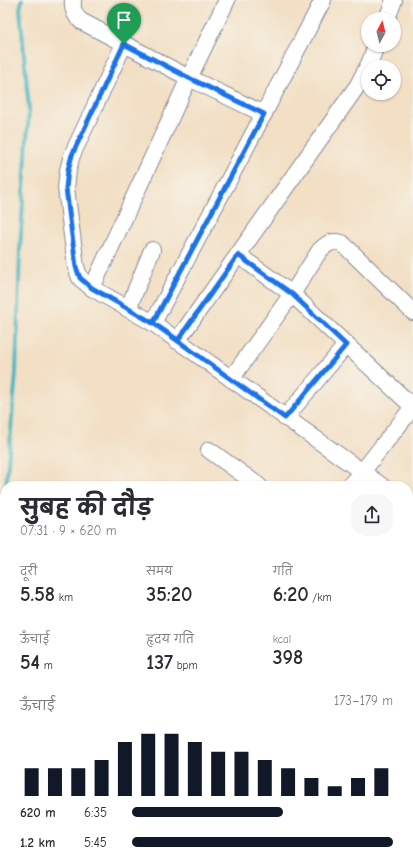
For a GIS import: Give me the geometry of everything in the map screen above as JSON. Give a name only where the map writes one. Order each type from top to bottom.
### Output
[{"type":"street","points":[[73,0],[72,5],[74,15],[81,21],[189,78],[264,114]]},
{"type":"street","points":[[92,288],[189,78],[227,0]]},
{"type":"street","points":[[153,323],[323,0]]},
{"type":"street","points":[[390,12],[394,0]]},
{"type":"street","points":[[124,44],[72,155],[68,170],[66,188],[76,267],[80,278],[92,288],[153,323],[178,340],[375,481]]},
{"type":"street","points":[[178,340],[358,85],[374,52]]},
{"type":"street","points":[[231,379],[292,294],[320,250],[326,245],[335,241],[342,243],[413,312]]},
{"type":"street","points":[[128,309],[152,250]]},
{"type":"street","points":[[238,255],[292,294],[413,407],[354,481]]},
{"type":"street","points":[[285,418],[346,345]]},
{"type":"street","points":[[209,450],[253,481]]},
{"type":"waterway","points":[[6,481],[16,373],[20,249],[29,110],[20,9],[22,0]]},
{"type":"route","points":[[124,44],[72,155],[68,170],[66,188],[76,267],[80,278],[92,288],[153,323],[285,418],[346,345],[292,294],[238,255],[178,340],[153,323],[264,114],[189,78],[124,44]]}]
